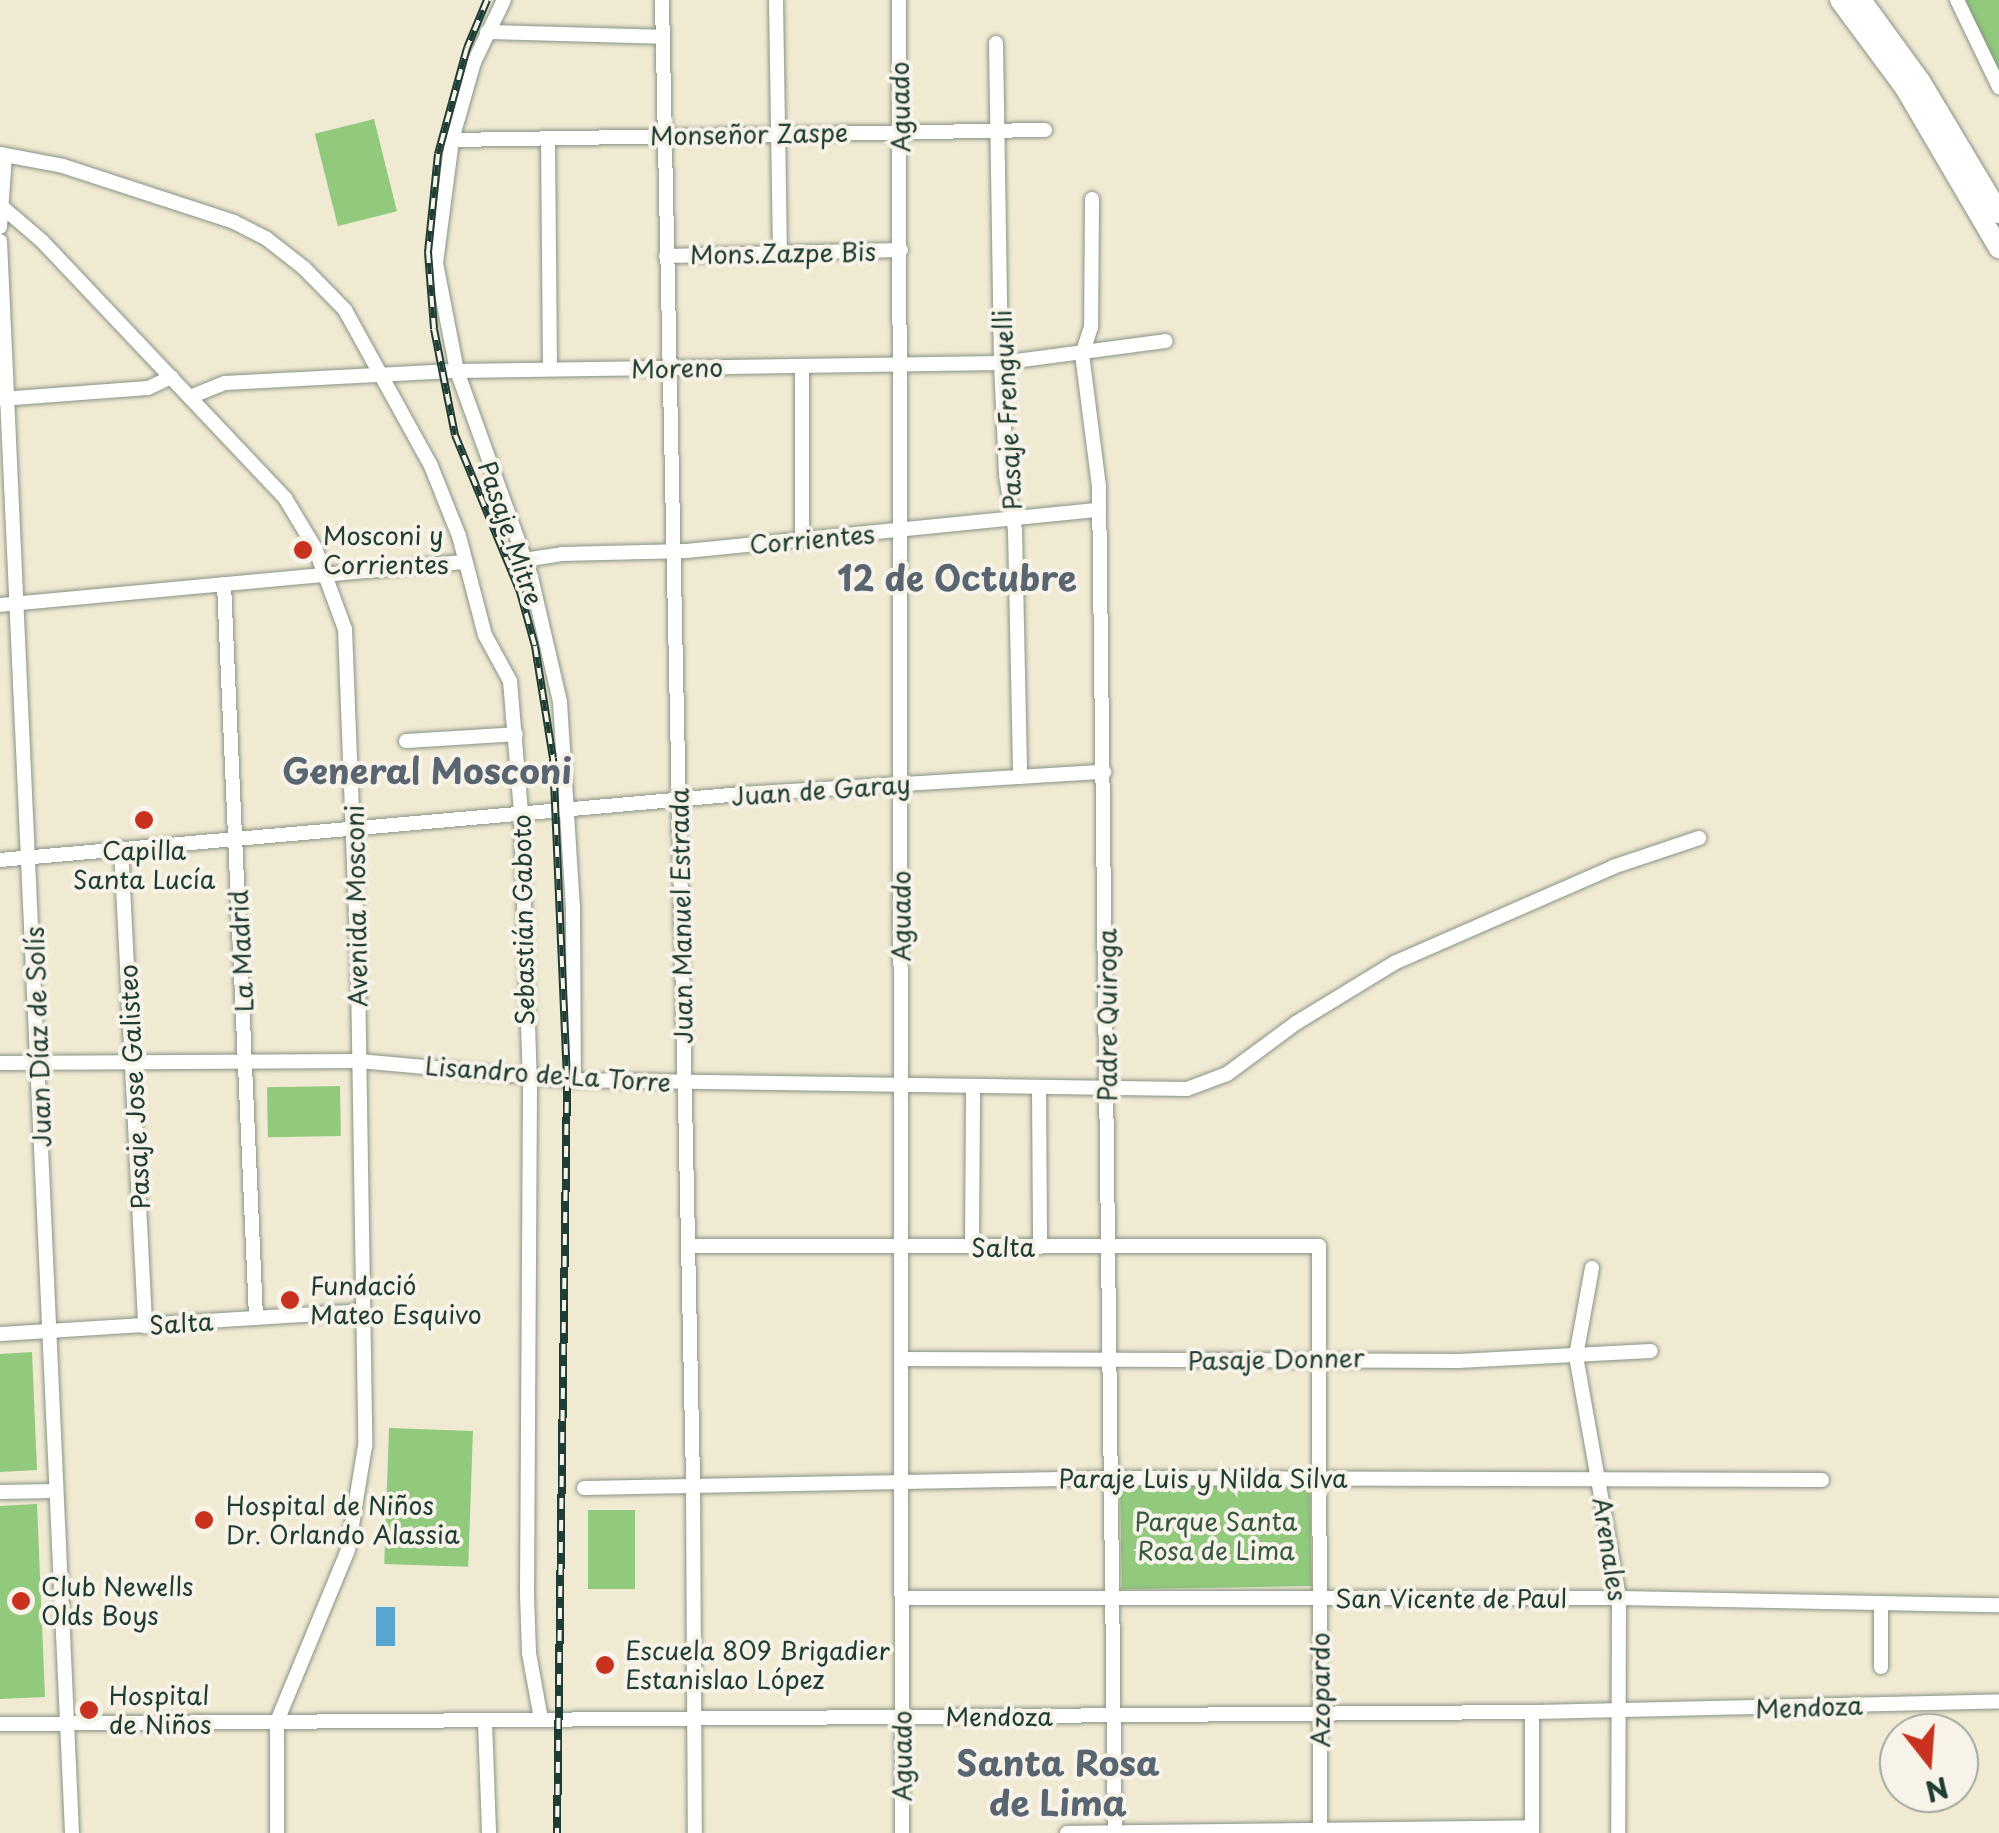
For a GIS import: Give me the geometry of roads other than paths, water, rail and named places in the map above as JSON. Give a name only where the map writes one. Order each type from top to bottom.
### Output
[{"type":"highway","points":[[1840,0],[1904,88],[1999,248]]},
{"type":"highway","points":[[1861,0],[1920,81],[1999,213]]},
{"type":"street","name":"Pasaje Mitre","points":[[504,0],[487,32],[452,140],[436,264],[457,371],[524,560],[560,702],[568,809],[574,1080]]},
{"type":"street","name":"Juan Manuel Estrada","points":[[662,0],[693,1485],[695,1833]]},
{"type":"street","points":[[776,0],[780,253]]},
{"type":"street","name":"Aguado","points":[[899,0],[902,1833]]},
{"type":"street","points":[[1957,0],[1999,87]]},
{"type":"street","points":[[487,32],[662,37]]},
{"type":"street","name":"Pasaje Frenguelli","points":[[996,43],[1002,363],[1006,475],[1012,518],[1020,777]]},
{"type":"street","name":"Monseñor Zaspe","points":[[452,140],[1045,130]]},
{"type":"street","points":[[548,138],[550,369]]},
{"type":"street","points":[[0,228],[3,155]]},
{"type":"street","name":"Sebastián Gaboto","points":[[3,155],[63,166],[234,222],[304,268],[360,329],[432,466],[459,536],[485,635],[510,681],[520,812],[529,1074],[527,1595],[529,1653],[541,1719]]},
{"type":"street","name":"Padre Quiroga","points":[[1092,199],[1091,327],[1082,354],[1096,444],[1099,510],[1116,1833]]},
{"type":"street","name":"Avenida Mosconi","points":[[2,206],[42,241],[285,498],[327,575],[349,658],[365,1446],[358,1514],[348,1550],[276,1721]]},
{"type":"street","name":"Juan Díaz de Solís","points":[[0,241],[4,398],[19,603],[54,1491],[72,1833]]},
{"type":"street","name":"Mons.Zazpe Bis","points":[[666,256],[901,250]]},
{"type":"street","name":"Moreno","points":[[190,396],[225,383],[457,371],[1002,363],[1166,342]]},
{"type":"street","points":[[802,366],[802,540]]},
{"type":"street","points":[[4,398],[148,388],[172,377]]},
{"type":"street","name":"Corrientes","points":[[524,560],[562,554],[802,540],[1099,510]]},
{"type":"street","points":[[0,605],[464,562]]},
{"type":"street","name":"La Madrid","points":[[224,584],[256,1318]]},
{"type":"street","points":[[406,741],[516,734]]},
{"type":"street","name":"Juan de Garay","points":[[0,860],[520,812],[1104,772]]},
{"type":"street","name":"Lisandro de La Torre","points":[[0,1062],[359,1060],[574,1080],[1188,1089],[1216,1081],[1296,1023],[1396,962],[1613,867],[1699,838]]},
{"type":"street","name":"Pasaje Jose Galisteo","points":[[121,848],[135,1061],[145,1326]]},
{"type":"street","points":[[972,1086],[972,1246]]},
{"type":"street","points":[[1039,1088],[1040,1247]]},
{"type":"street","name":"Salta","points":[[688,1246],[1318,1246]]},
{"type":"street","name":"Azopardo","points":[[1318,1246],[1320,1832]]},
{"type":"street","name":"Arenales","points":[[1592,1268],[1576,1356],[1619,1598],[1618,1833]]},
{"type":"street","name":"Salta","points":[[0,1334],[362,1311]]},
{"type":"street","name":"Pasaje Donner","points":[[901,1358],[1458,1361],[1651,1351]]},
{"type":"street","name":"Paraje Luis y Nilda Silva","points":[[584,1488],[1113,1478],[1822,1480]]},
{"type":"street","points":[[0,1492],[54,1491]]},
{"type":"street","name":"San Vicente de Paul","points":[[902,1598],[1619,1598],[1999,1605]]},
{"type":"street","points":[[1881,1603],[1881,1667]]},
{"type":"street","name":"Mendoza","points":[[0,1724],[1619,1711],[1999,1701]]},
{"type":"street","points":[[1068,1833],[1532,1830],[1532,1712]]},
{"type":"street","points":[[276,1721],[277,1833]]},
{"type":"street","points":[[485,1722],[489,1833]]},
{"type":"water","points":[[376,1607],[395,1607],[395,1646],[376,1646]]},
{"type":"railway","points":[[487,0],[467,48],[438,154],[428,252],[434,329],[455,435],[520,592],[535,646],[553,758],[567,1080],[557,1833]]},
{"type":"place","name":"Mosconi y Corrientes","points":[[303,550]]},
{"type":"place","name":"Capilla Santa Lucía","points":[[144,820]]},
{"type":"place","name":"Fundació Mateo Esquivo","points":[[290,1300]]},
{"type":"place","name":"Hospital de Niños Dr. Orlando Alassia","points":[[204,1520]]},
{"type":"place","name":"Club Newells Olds Boys","points":[[21,1601]]},
{"type":"place","name":"Escuela 809 Brigadier Estanislao López","points":[[605,1665]]},
{"type":"place","name":"Hospital de Niños","points":[[89,1710]]},
{"type":"district","name":"12 de Octubre","points":[[957,577]]},
{"type":"district","name":"General Mosconi","points":[[427,770]]},
{"type":"district","name":"Santa Rosa de Lima","points":[[1058,1782]]},
{"type":"park label","name":"Parque Santa Rosa de Lima","points":[[1216,1536]]}]
